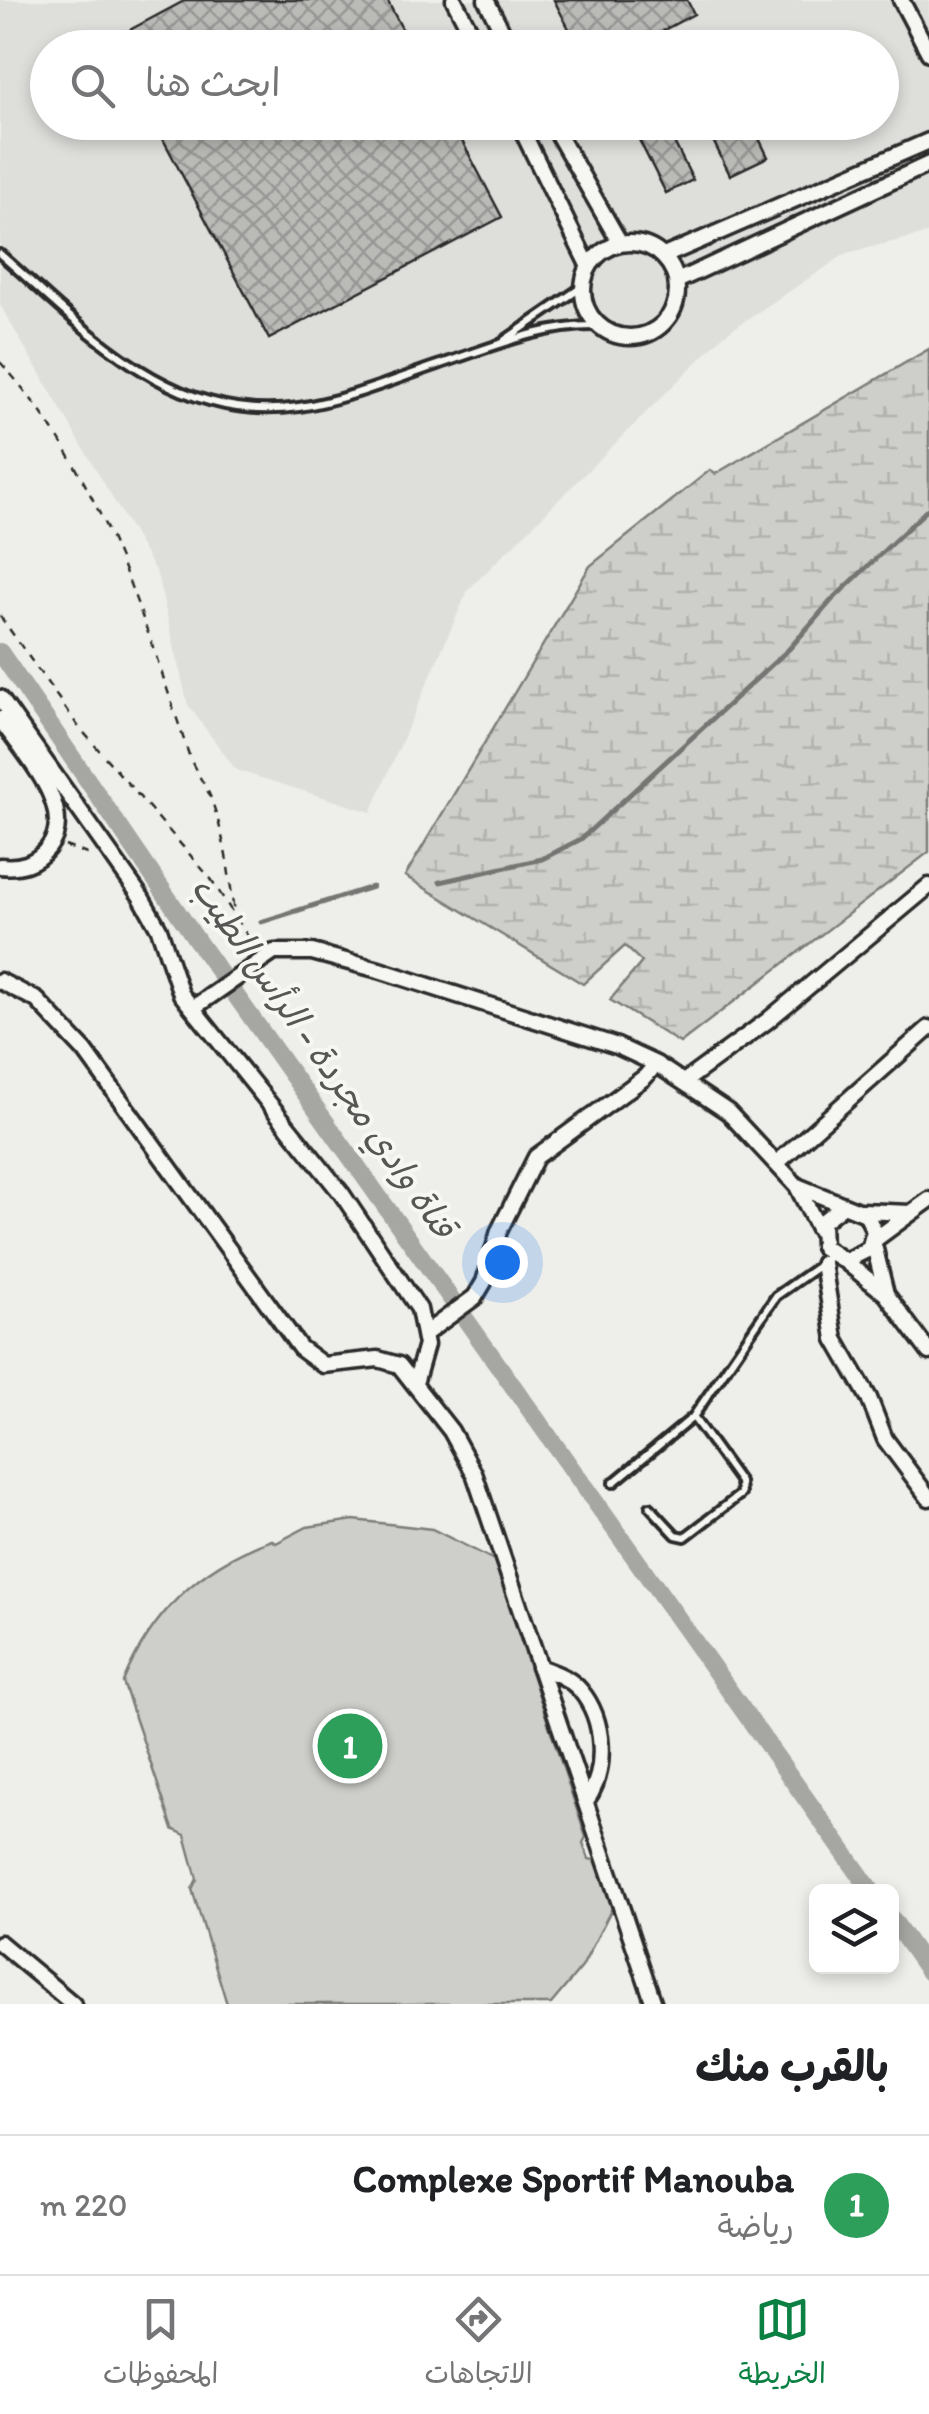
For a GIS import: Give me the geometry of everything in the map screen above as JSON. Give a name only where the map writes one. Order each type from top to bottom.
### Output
[{"type":"street","points":[[454,0],[470,30]]},
{"type":"street","points":[[486,0],[502,30]]},
{"type":"street","points":[[901,0],[929,53]]},
{"type":"street","points":[[527,140],[588,265]]},
{"type":"street","points":[[560,140],[620,243]]},
{"type":"street","points":[[664,256],[929,141]]},
{"type":"street","points":[[677,280],[929,164]]},
{"type":"street","points":[[620,243],[649,246],[664,256],[677,280],[677,300],[657,329],[626,338],[599,326],[586,308],[582,287],[588,265],[620,243]]},
{"type":"street","points":[[0,698],[150,912],[174,978],[342,1194],[432,1329]]},
{"type":"street","points":[[0,719],[53,800],[58,822],[54,842],[30,864],[0,866]]},
{"type":"street","points":[[685,1081],[767,1021],[929,886]]},
{"type":"street","points":[[198,1004],[274,952],[312,952],[617,1046],[656,1064],[728,1112],[797,1186],[823,1247],[833,1260],[886,1294],[928,1350]]},
{"type":"street","points":[[0,981],[37,1000],[86,1052],[300,1348],[323,1365],[389,1359],[416,1380],[474,1473],[654,2004]]},
{"type":"street","points":[[776,1164],[929,1028]]},
{"type":"street","points":[[416,1380],[432,1329],[475,1296],[484,1282],[515,1192],[536,1157],[645,1077],[656,1064]]},
{"type":"street","points":[[797,1186],[862,1211],[929,1210]]},
{"type":"street","points":[[833,1260],[862,1256],[873,1241],[929,1200]]},
{"type":"street","points":[[819,1230],[826,1215],[842,1206]]},
{"type":"street","points":[[862,1211],[872,1222],[886,1294]]},
{"type":"street","points":[[833,1260],[835,1339],[869,1398],[886,1439],[929,1498]]},
{"type":"street","points":[[539,1667],[572,1682],[590,1708],[602,1756],[597,1783],[586,1801]]},
{"type":"street","points":[[0,1943],[73,2004]]},
{"type":"lane","points":[[0,254],[118,357],[150,378],[178,394],[238,408],[271,410],[332,400],[548,330],[599,326]]},
{"type":"lane","points":[[495,346],[582,287]]},
{"type":"lane","points":[[612,1483],[692,1418],[776,1296],[833,1260]]},
{"type":"lane","points":[[650,1508],[676,1536],[685,1538],[739,1499],[740,1482],[692,1418]]},
{"type":"path","points":[[0,362],[34,398],[101,508],[159,658],[191,761],[210,796],[228,866],[234,915]]},
{"type":"path","points":[[0,616],[78,726],[211,879],[264,960]]},
{"type":"path","points":[[54,842],[118,866]]},
{"type":"shaded area","points":[[0,0],[929,0],[929,233],[847,253],[725,334],[468,590],[371,812],[236,770],[188,705],[157,574],[0,305]]},
{"type":"green space","points":[[929,349],[929,852],[680,1043],[610,1000],[642,962],[625,946],[583,984],[405,876],[590,566],[710,470],[715,474]]},
{"type":"green space","points":[[354,1520],[432,1529],[494,1560],[586,1837],[583,1843],[589,1859],[602,1862],[618,1908],[611,1910],[582,1967],[551,2004],[227,2004],[192,1889],[197,1879],[185,1835],[173,1829],[123,1682],[164,1612],[201,1577],[246,1550],[272,1540],[276,1543],[307,1527]]},
{"type":"building","points":[[186,0],[387,0],[403,30],[130,30]]},
{"type":"building","points":[[554,0],[687,0],[694,14],[664,30],[570,30]]},
{"type":"building","points":[[164,140],[461,140],[502,217],[269,339]]},
{"type":"building","points":[[639,140],[673,140],[693,180],[666,193]]},
{"type":"building","points":[[713,140],[760,140],[768,157],[730,175]]},
{"type":"waterway","points":[[440,882],[542,859],[581,839],[789,649],[831,601],[929,508]]},
{"type":"waterway","name":"قناة وادي مجردة - الرأس الطيب","points":[[0,652],[200,945],[866,1884]]},
{"type":"waterway","points":[[261,922],[372,887]]},
{"type":"waterway","name":"قناة وادي مجردة - الرأس الطيب","points":[[899,1929],[929,1972]]},
{"type":"place","name":"Complexe Sportif Manouba","points":[[350,1746]]}]
